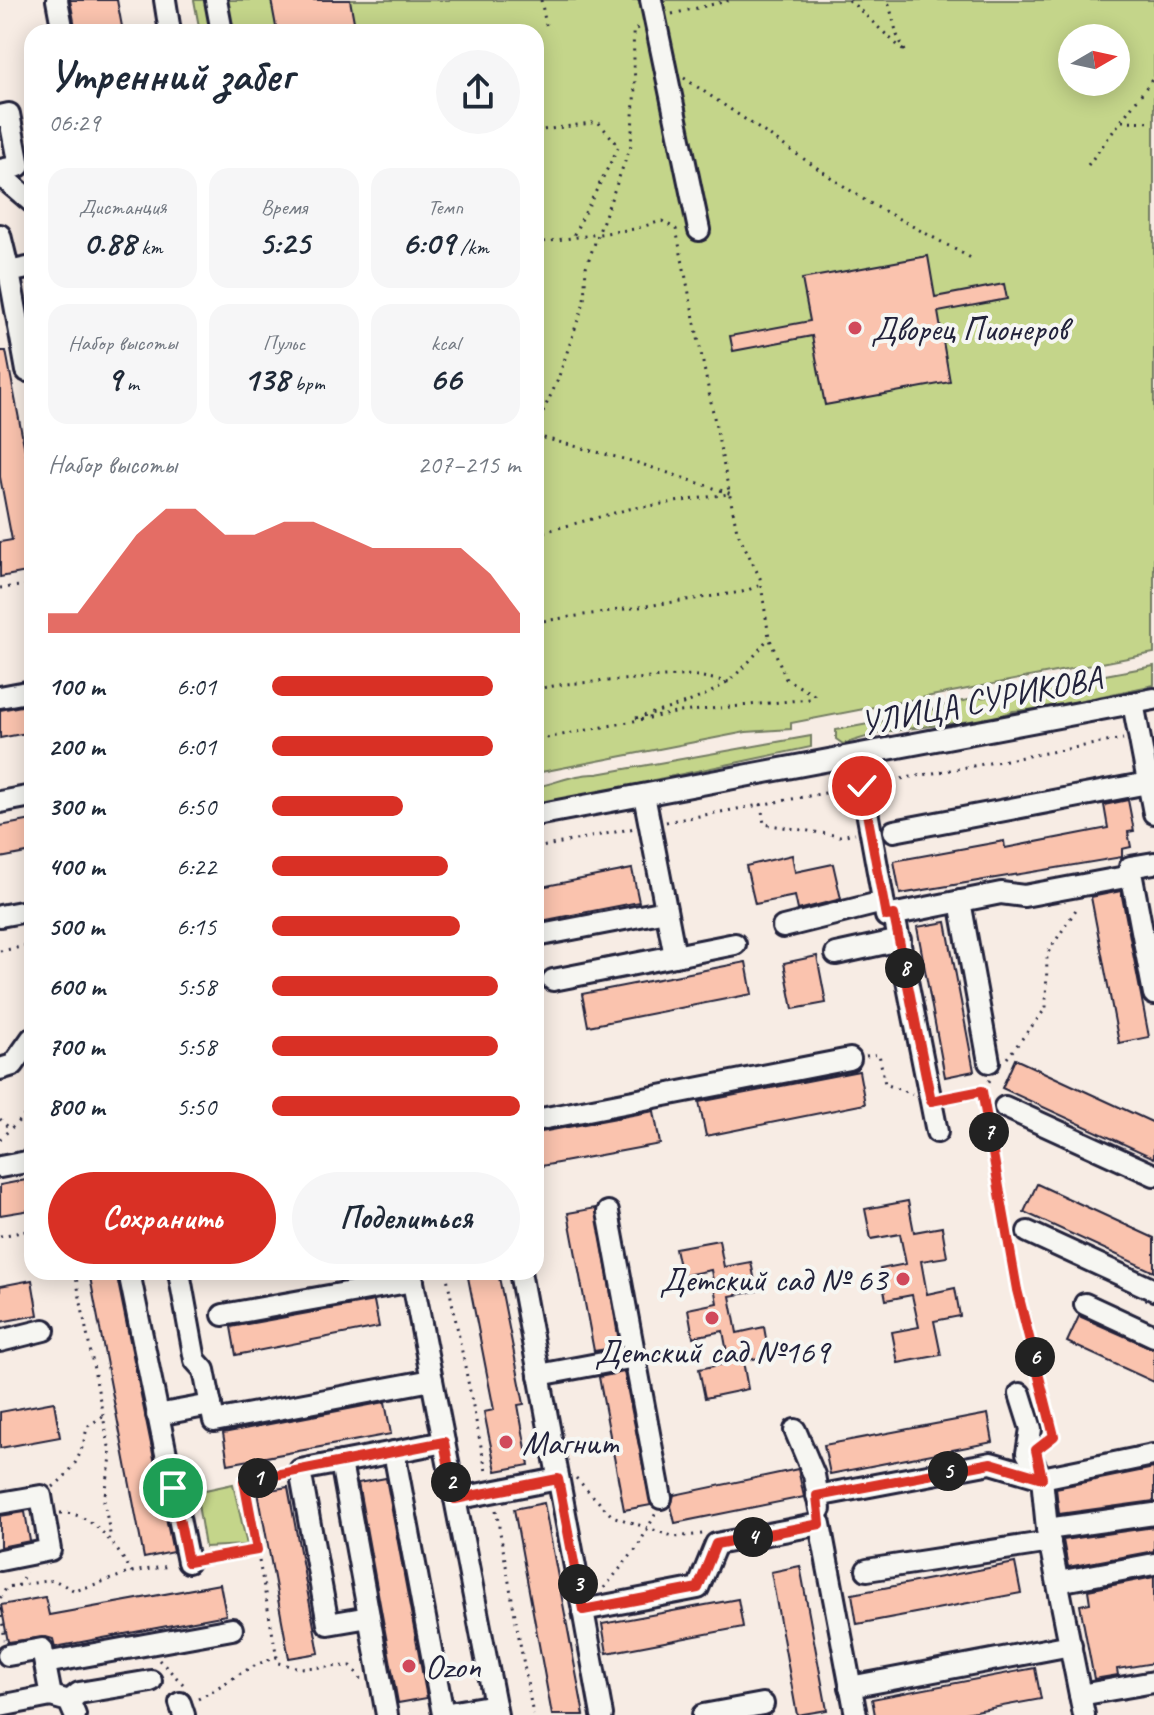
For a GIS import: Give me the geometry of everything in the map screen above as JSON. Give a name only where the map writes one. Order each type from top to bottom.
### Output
[{"type":"street","points":[[57,0],[62,24]]},
{"type":"street","points":[[165,0],[169,24]]},
{"type":"street","points":[[216,0],[220,24]]},
{"type":"street","points":[[652,9],[699,230]]},
{"type":"street","points":[[0,116],[9,114],[19,166],[0,172],[24,194]]},
{"type":"street","points":[[0,235],[24,354]]},
{"type":"street","points":[[9,272],[24,269]]},
{"type":"street","points":[[0,697],[24,692]]},
{"type":"street","name":"УЛИЦА СУРИКОВА","points":[[544,814],[1154,699]]},
{"type":"street","points":[[1133,703],[1149,757],[1148,783],[1154,813]]},
{"type":"street","points":[[857,756],[870,830],[900,940],[937,1132]]},
{"type":"street","points":[[894,831],[1148,783]]},
{"type":"street","points":[[644,795],[675,956]]},
{"type":"street","points":[[0,802],[24,798]]},
{"type":"street","points":[[1154,863],[1130,867],[1154,994]]},
{"type":"street","points":[[783,927],[889,908],[960,901],[1001,893],[1024,896],[1131,876]]},
{"type":"street","points":[[960,901],[994,1069]]},
{"type":"street","points":[[544,934],[666,911]]},
{"type":"street","points":[[0,916],[24,912]]},
{"type":"street","points":[[836,954],[900,940]]},
{"type":"street","points":[[553,980],[735,944]]},
{"type":"street","points":[[0,1069],[13,1065],[24,1049]]},
{"type":"street","points":[[544,1118],[850,1059]]},
{"type":"street","points":[[1005,1107],[1154,1175]]},
{"type":"street","points":[[0,1167],[24,1162]]},
{"type":"street","points":[[608,1212],[661,1498]]},
{"type":"street","points":[[1028,1232],[1154,1290]]},
{"type":"street","points":[[131,1280],[188,1562]]},
{"type":"street","points":[[180,1280],[195,1360],[204,1370],[214,1421],[432,1380]]},
{"type":"street","points":[[223,1315],[393,1280]]},
{"type":"street","points":[[394,1452],[441,1715],[496,1710],[413,1280]]},
{"type":"street","points":[[521,1280],[558,1479],[592,1609],[602,1715]]},
{"type":"street","points":[[1085,1304],[1154,1336]]},
{"type":"street","points":[[0,1341],[44,1330]]},
{"type":"street","points":[[539,1375],[635,1357]]},
{"type":"street","points":[[1020,1394],[1031,1429],[1027,1453],[1042,1478],[1048,1535],[1082,1705],[1154,1682]]},
{"type":"street","points":[[157,1415],[211,1405]]},
{"type":"street","points":[[795,1430],[814,1475],[820,1524],[856,1715]]},
{"type":"street","points":[[369,1617],[328,1624],[300,1470],[444,1442]]},
{"type":"street","points":[[817,1496],[991,1463],[1042,1478],[1153,1455]]},
{"type":"street","points":[[341,1462],[387,1715]]},
{"type":"street","points":[[455,1499],[558,1479]]},
{"type":"street","points":[[0,1503],[42,1505],[50,1550],[0,1560]]},
{"type":"street","points":[[867,1570],[1154,1514]]},
{"type":"street","points":[[592,1609],[698,1588],[716,1544],[820,1524]]},
{"type":"street","points":[[1058,1582],[1154,1564]]},
{"type":"street","points":[[45,1663],[232,1629]]},
{"type":"street","points":[[850,1687],[1071,1645]]},
{"type":"street","points":[[8,1655],[42,1649],[45,1663],[65,1704]]},
{"type":"street","points":[[0,1706],[65,1704],[79,1693],[151,1681]]},
{"type":"street","points":[[703,1715],[763,1704]]},
{"type":"path","points":[[541,0],[546,25]]},
{"type":"path","points":[[544,409],[557,382],[584,302],[586,267],[631,145],[635,87],[633,31],[652,9],[731,0]]},
{"type":"path","points":[[849,0],[906,53],[897,35],[888,0]]},
{"type":"path","points":[[664,65],[866,201],[971,258]]},
{"type":"path","points":[[1088,165],[1154,77]]},
{"type":"path","points":[[1122,121],[1154,122]]},
{"type":"path","points":[[544,130],[598,122],[619,146],[572,237]]},
{"type":"path","points":[[544,242],[662,221],[676,229],[732,494],[737,531],[762,584],[769,637],[786,679],[814,695],[810,699],[680,712],[544,738]]},
{"type":"path","points":[[544,438],[635,462],[732,494]]},
{"type":"path","points":[[544,532],[688,497],[732,494]]},
{"type":"path","points":[[544,621],[742,592],[762,584]]},
{"type":"path","points":[[0,588],[24,586]]},
{"type":"path","points":[[618,723],[695,701],[729,682],[769,637]]},
{"type":"path","points":[[544,688],[692,675],[729,682]]},
{"type":"path","points":[[761,804],[764,824],[840,836],[870,830]]},
{"type":"path","points":[[1045,1443],[1054,1436],[1017,1290],[982,1091],[994,1069],[1046,1008],[1047,954],[1077,908]]},
{"type":"path","points":[[0,951],[24,946]]},
{"type":"path","points":[[850,1059],[879,1054],[885,1084],[905,1091]]},
{"type":"path","points":[[931,1101],[982,1091]]},
{"type":"path","points":[[0,1139],[24,1116]]},
{"type":"path","points":[[0,1119],[10,1129]]},
{"type":"path","points":[[0,1236],[24,1232]]},
{"type":"path","points":[[77,1280],[111,1457],[104,1501],[111,1539],[132,1572]]},
{"type":"path","points":[[448,1280],[485,1471]]},
{"type":"path","points":[[103,1416],[87,1427],[82,1453],[72,1472],[42,1505],[72,1512],[111,1539]]},
{"type":"path","points":[[300,1470],[244,1481],[278,1663],[300,1668],[351,1666]]},
{"type":"path","points":[[582,1483],[612,1516],[675,1537],[689,1537]]},
{"type":"path","points":[[492,1491],[533,1715]]},
{"type":"path","points":[[592,1609],[650,1527],[661,1498]]},
{"type":"path","points":[[0,1598],[7,1587],[54,1580],[75,1591],[132,1572],[257,1550]]},
{"type":"path","points":[[0,1608],[8,1655]]},
{"type":"path","points":[[144,1645],[188,1703],[233,1680],[247,1666],[277,1657]]},
{"type":"green space","points":[[194,0],[1154,0],[1154,653],[791,723],[791,729],[746,732],[544,771],[544,24],[198,24]]},
{"type":"green space","points":[[1154,666],[1154,685],[1042,709],[1013,711],[995,718],[883,732],[843,744],[836,739],[836,730],[916,715],[952,703]]},
{"type":"green space","points":[[811,736],[811,747],[654,780],[602,797],[544,801],[544,785]]},
{"type":"green space","points":[[233,1484],[247,1545],[205,1547],[196,1492]]},
{"type":"building","points":[[70,0],[117,0],[122,24],[74,24]]},
{"type":"building","points":[[271,0],[350,0],[354,24],[276,24]]},
{"type":"building","name":"Дворец Пионеров","points":[[928,256],[935,297],[1004,284],[1007,299],[938,312],[950,382],[825,405],[812,336],[733,351],[730,336],[810,321],[802,279]]},
{"type":"building","points":[[0,351],[6,351],[24,445],[24,572],[0,577],[0,542],[12,540],[0,477]]},
{"type":"building","points":[[24,706],[24,734],[0,738],[0,710]]},
{"type":"building","points":[[1128,800],[1134,831],[1128,832],[1131,847],[1122,849],[1122,857],[900,894],[894,861],[1004,841],[1005,848],[1108,828],[1104,805]]},
{"type":"building","points":[[24,822],[24,854],[0,858],[0,826]]},
{"type":"building","points":[[792,855],[795,872],[833,864],[841,899],[798,910],[795,896],[755,904],[746,866]]},
{"type":"building","points":[[632,869],[639,902],[544,920],[544,886]]},
{"type":"building","points":[[1121,891],[1149,1037],[1119,1043],[1091,897]]},
{"type":"building","points":[[946,922],[974,1071],[945,1077],[917,927]]},
{"type":"building","points":[[817,956],[826,1003],[793,1009],[784,963]]},
{"type":"building","points":[[746,962],[752,994],[588,1026],[582,994]]},
{"type":"building","points":[[1015,1059],[1154,1123],[1154,1158],[1002,1088]]},
{"type":"building","points":[[859,1071],[865,1104],[706,1136],[699,1102]]},
{"type":"building","points":[[654,1111],[660,1144],[544,1166],[544,1132]]},
{"type":"building","points":[[24,1180],[24,1211],[0,1215],[0,1185]]},
{"type":"building","points":[[1037,1184],[1154,1238],[1154,1272],[1024,1212]]},
{"type":"building","name":"Детский сад № 63","points":[[908,1201],[914,1232],[942,1227],[947,1257],[921,1261],[927,1294],[955,1288],[960,1316],[934,1321],[941,1355],[898,1363],[892,1332],[919,1327],[912,1295],[886,1300],[880,1269],[906,1264],[900,1234],[871,1239],[865,1209]]},
{"type":"building","points":[[596,1208],[620,1347],[594,1351],[568,1213]]},
{"type":"building","name":"Детский сад №169","points":[[719,1240],[724,1267],[751,1262],[757,1291],[730,1296],[737,1333],[764,1327],[769,1356],[743,1361],[748,1389],[705,1398],[699,1369],[729,1363],[723,1331],[693,1337],[688,1309],[717,1303],[711,1270],[681,1276],[675,1248]]},
{"type":"building","points":[[32,1280],[38,1315],[0,1322],[0,1286]]},
{"type":"building","points":[[91,1280],[118,1280],[173,1552],[144,1558]]},
{"type":"building","points":[[469,1280],[500,1280],[524,1404],[518,1405],[529,1465],[496,1471],[484,1412],[494,1410]]},
{"type":"building","points":[[374,1301],[379,1327],[236,1355],[231,1327]]},
{"type":"building","points":[[1079,1316],[1154,1349],[1154,1382],[1067,1342]]},
{"type":"building","points":[[624,1372],[651,1505],[624,1510],[599,1377]]},
{"type":"building","points":[[54,1402],[60,1437],[0,1448],[0,1412]]},
{"type":"building","points":[[385,1402],[391,1434],[228,1464],[223,1433]]},
{"type":"building","points":[[988,1414],[993,1442],[830,1474],[824,1445]]},
{"type":"building","points":[[1154,1468],[1154,1501],[1059,1514],[1056,1488]]},
{"type":"building","points":[[798,1469],[804,1497],[675,1523],[671,1506],[674,1495]]},
{"type":"building","points":[[386,1478],[427,1698],[398,1703],[358,1483]]},
{"type":"building","points":[[288,1487],[319,1653],[289,1658],[258,1492]]},
{"type":"building","points":[[544,1503],[584,1715],[552,1715],[514,1509]]},
{"type":"building","points":[[25,1512],[30,1541],[0,1547],[0,1516]]},
{"type":"building","points":[[1154,1527],[1154,1551],[1068,1567],[1063,1540]]},
{"type":"building","points":[[1015,1563],[1021,1593],[857,1624],[852,1594]]},
{"type":"building","points":[[800,1566],[827,1710],[797,1715],[771,1572]]},
{"type":"building","points":[[1154,1577],[1154,1663],[1117,1669],[1118,1675],[1094,1679],[1080,1605],[1090,1603],[1088,1590]]},
{"type":"building","points":[[220,1584],[226,1615],[55,1647],[53,1639],[46,1637],[8,1642],[1,1605],[45,1597],[49,1615]]},
{"type":"building","points":[[738,1599],[743,1627],[607,1653],[602,1624]]},
{"type":"building","points":[[1035,1668],[1041,1699],[954,1715],[875,1715],[872,1699]]},
{"type":"place","name":"Дворец Пионеров","points":[[855,328]]},
{"type":"place","name":"Детский сад № 63","points":[[903,1279]]},
{"type":"place","name":"Детский сад №169","points":[[712,1318]]},
{"type":"place","name":"Магнит","points":[[506,1442]]},
{"type":"place","name":"Ozon","points":[[409,1666]]},
{"type":"route","points":[[173,1488],[188,1562],[257,1550],[244,1481],[444,1442],[455,1499],[558,1479],[583,1610],[698,1588],[716,1544],[820,1524],[817,1496],[991,1463],[1042,1478],[1036,1450],[1054,1436],[1017,1290],[982,1091],[931,1101],[894,915],[886,916],[862,786]]}]
